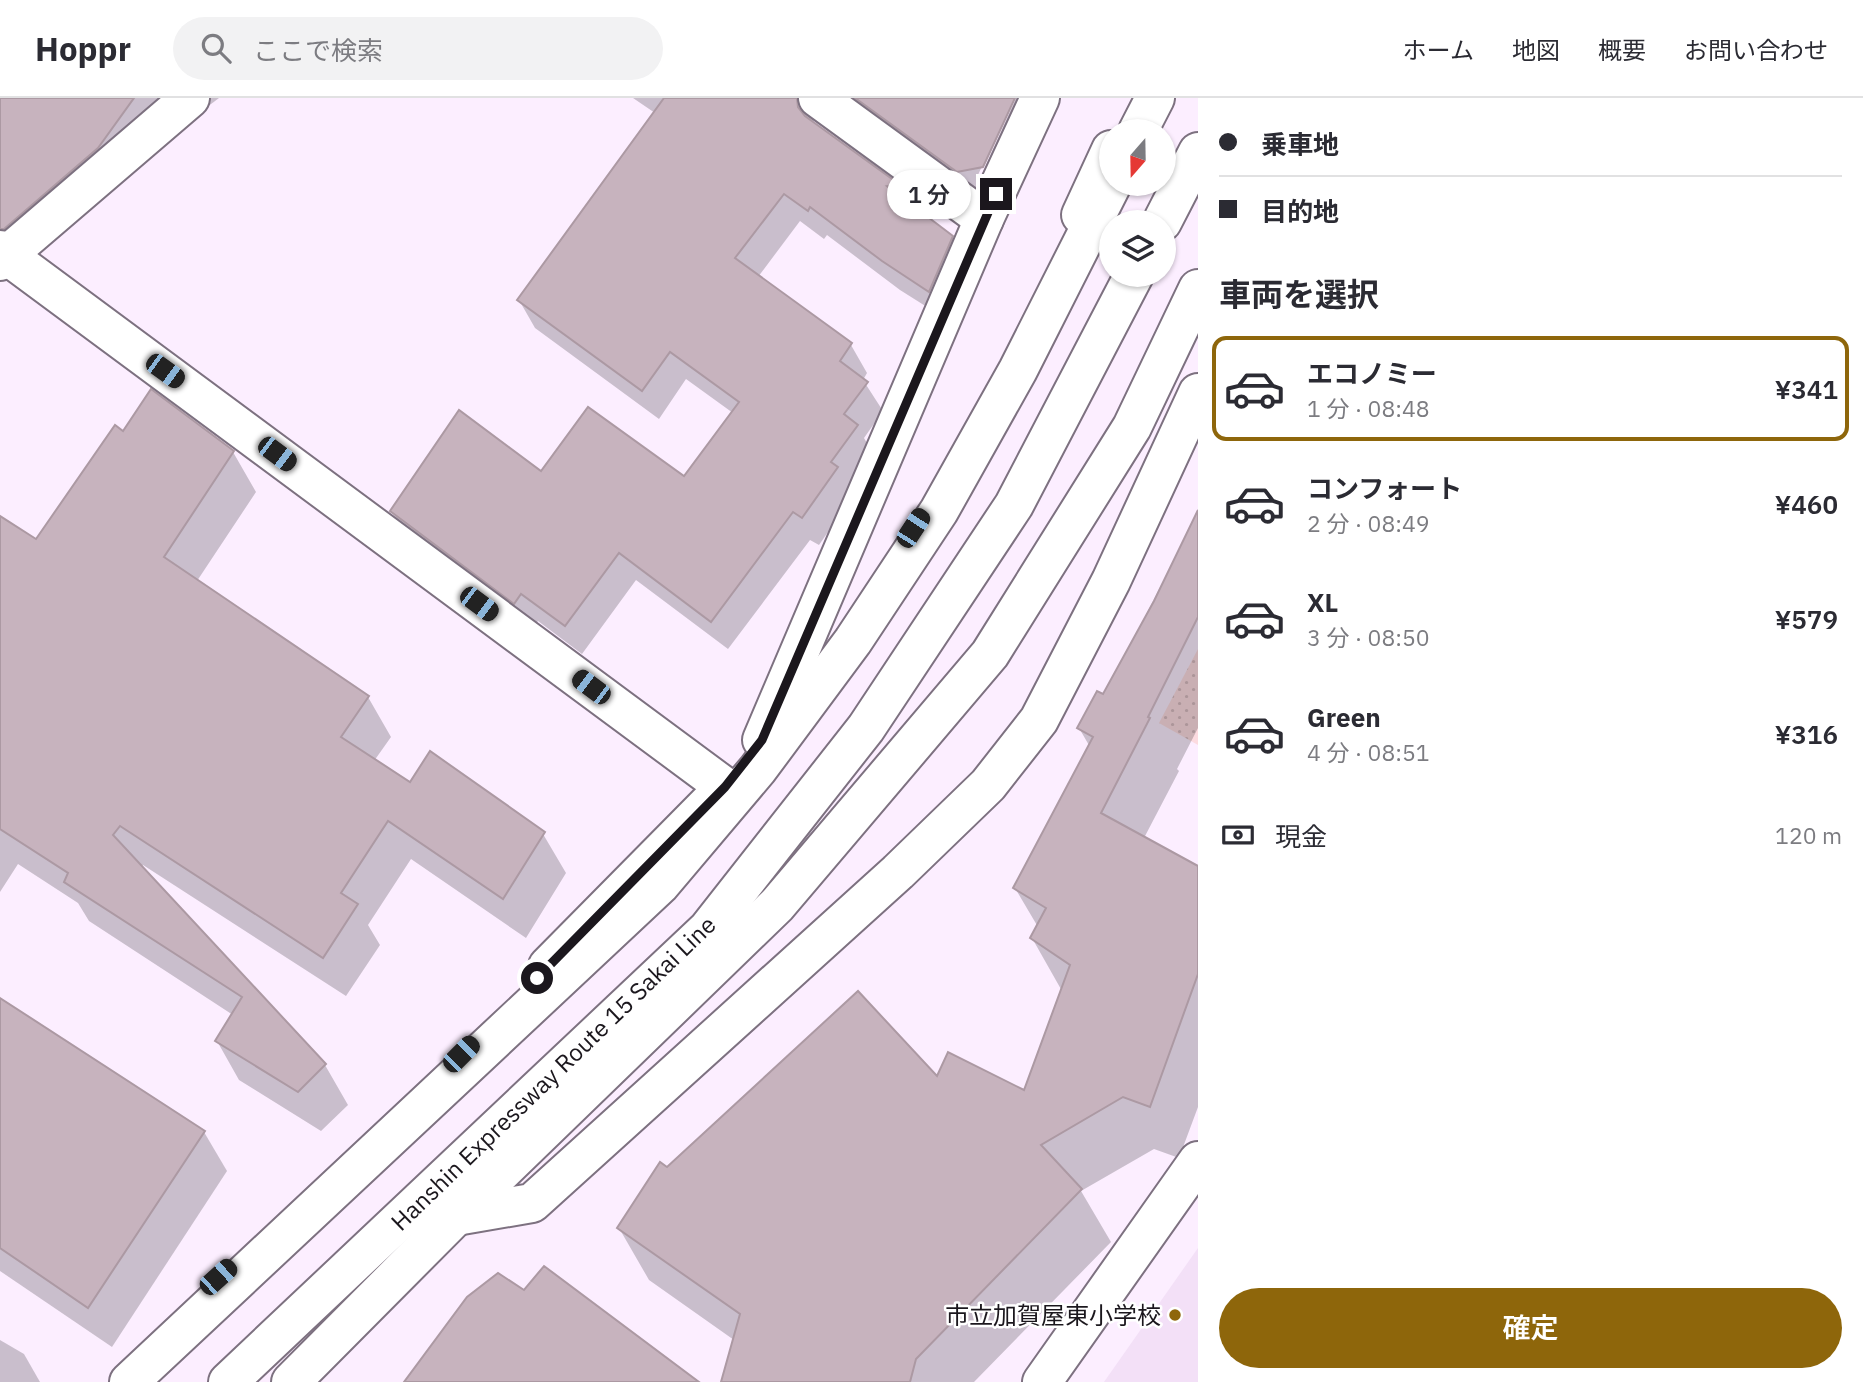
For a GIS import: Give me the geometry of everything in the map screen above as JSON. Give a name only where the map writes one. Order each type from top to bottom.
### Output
[{"type":"main road","points":[[190,98],[3,255],[725,787]]},
{"type":"main road","points":[[818,98],[984,219]]},
{"type":"main road","points":[[762,740],[984,219],[1040,98]]},
{"type":"main road","points":[[1126,119],[1136,98]]},
{"type":"main road","points":[[1144,119],[1155,98]]},
{"type":"main road","points":[[1167,210],[1198,152]]},
{"type":"main road","points":[[111,1382],[177,1314],[461,1054],[725,787],[845,632],[927,507],[1057,266],[1099,176]]},
{"type":"main road","points":[[129,1382],[660,885],[758,769],[853,641],[939,511],[1018,370],[1106,196]]},
{"type":"main road","name":"Hanshin Expressway Route 15 Sakai Line","points":[[228,1382],[708,929],[866,728],[1014,505],[1128,287]]},
{"type":"main road","points":[[291,1382],[456,1216],[777,905],[990,654],[1132,427],[1198,289]]},
{"type":"main road","points":[[456,1216],[532,1202],[898,872],[988,785],[1039,720],[1111,580],[1198,393]]},
{"type":"main road","points":[[1042,1382],[1198,1161]]},
{"type":"shaded area","points":[[1198,649],[1198,745],[1159,723]]},
{"type":"shaded area","name":"市立加賀屋東小学校","points":[[1198,1248],[1198,1382],[1104,1382]]},
{"type":"building","points":[[0,98],[134,98],[98,148],[4,229],[0,229]]},
{"type":"building","points":[[664,98],[797,98],[798,107],[805,116],[899,184],[887,186],[953,236],[929,292],[810,207],[808,211],[784,194],[735,258],[852,343],[840,361],[868,382],[844,414],[858,425],[831,462],[838,467],[802,518],[793,512],[711,622],[619,553],[565,626],[521,594],[514,604],[390,511],[459,410],[541,471],[588,407],[684,476],[739,402],[670,352],[642,391],[517,300]]},
{"type":"building","points":[[855,98],[1015,98],[983,167],[957,172]]},
{"type":"building","points":[[151,389],[234,451],[164,557],[369,696],[341,737],[410,782],[430,751],[545,832],[503,899],[388,821],[341,893],[358,904],[323,958],[120,826],[113,835],[326,1064],[298,1092],[215,1041],[242,997],[64,882],[68,873],[0,829],[0,516],[36,539],[115,425],[123,431]]},
{"type":"building","points":[[1198,510],[1198,617],[1101,813],[1198,866],[1198,974],[1150,1107],[1123,1097],[1041,1145],[1082,1189],[916,1359],[910,1382],[721,1382],[740,1314],[617,1228],[660,1162],[667,1167],[858,991],[937,1076],[948,1052],[1024,1090],[1070,965],[1030,938],[1046,908],[1013,888],[1093,737],[1077,728],[1097,691],[1103,694],[1154,601]]},
{"type":"building","points":[[0,998],[205,1131],[88,1308],[0,1248]]},
{"type":"building","points":[[544,1266],[699,1382],[404,1382],[467,1297],[498,1273],[524,1290]]},
{"type":"place","name":"市立加賀屋東小学校","points":[[1175,1315]]},
{"type":"route","points":[[537,978],[725,787],[762,740],[996,194]]}]
